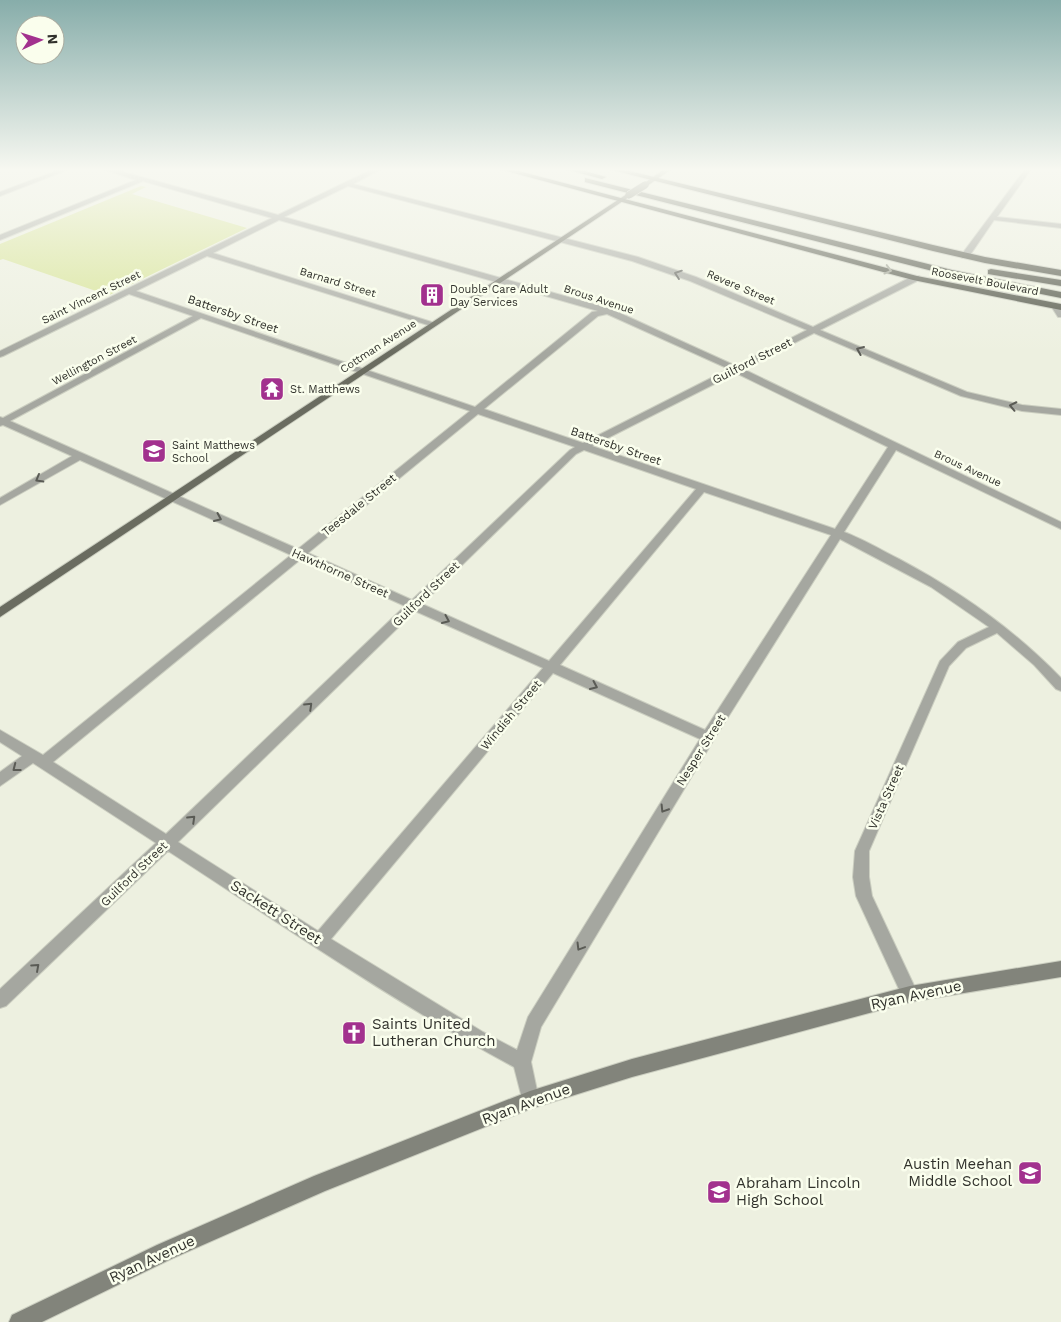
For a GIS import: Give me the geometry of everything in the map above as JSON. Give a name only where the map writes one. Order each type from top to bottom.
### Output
[{"type":"highway","name":"Roosevelt Boulevard","points":[[740,230],[916,278],[969,290],[1058,306]]},
{"type":"highway","name":"Roosevelt Boulevard","points":[[788,230],[959,275],[1061,295]]},
{"type":"highway","name":"Roosevelt Boulevard","points":[[806,230],[918,257],[1009,276],[1061,283]]},
{"type":"highway","name":"Roosevelt Boulevard","points":[[857,230],[965,256],[1061,273]]},
{"type":"highway","points":[[882,236],[1009,276]]},
{"type":"main road","name":"Cottman Avenue","points":[[0,613],[577,230]]},
{"type":"street","points":[[0,238],[20,230]]},
{"type":"street","name":"Saint Vincent Street","points":[[0,354],[254,230]]},
{"type":"street","name":"Brous Avenue","points":[[320,230],[608,311],[894,445],[1061,526]]},
{"type":"street","name":"Revere Street","points":[[522,230],[635,259],[693,279],[964,394],[1022,408],[1061,412]]},
{"type":"street","points":[[965,256],[984,230]]},
{"type":"street","name":"Barnard Street","points":[[206,253],[434,324]]},
{"type":"street","name":"Guilford Street","points":[[0,1000],[168,842],[566,459],[581,447],[916,278]]},
{"type":"street","name":"Battersby Street","points":[[129,291],[855,542],[962,601],[1034,656],[1061,686]]},
{"type":"street","points":[[1058,306],[1061,315]]},
{"type":"street","name":"Teesdale Street","points":[[0,780],[37,759],[298,554],[595,314],[608,311]]},
{"type":"street","name":"Wellington Street","points":[[1,421],[199,316]]},
{"type":"street","name":"Hawthorne Street","points":[[1,421],[708,738]]},
{"type":"street","name":"Nesper Street","points":[[522,1062],[534,1023],[708,738],[894,445]]},
{"type":"street","points":[[0,502],[79,456]]},
{"type":"street","name":"Windish Street","points":[[320,940],[701,489]]},
{"type":"street","name":"Vista Street","points":[[910,994],[864,896],[861,877],[862,851],[944,664],[957,647],[976,636],[999,628]]},
{"type":"street","name":"Sackett Street","points":[[0,735],[320,940],[477,1038],[522,1062]]},
{"type":"street","name":"Ryan Avenue","points":[[19,1322],[164,1252],[321,1183],[530,1100],[632,1068],[910,994],[1061,969]]},
{"type":"street","points":[[522,1062],[530,1100]]},
{"type":"green space","points":[[35,230],[244,230],[97,301],[86,297],[96,291],[3,259],[0,260],[0,244]]},
{"type":"place","name":"Double Care Adult Day Services","points":[[432,295]]},
{"type":"place","name":"St. Matthews","points":[[272,389]]},
{"type":"place","name":"Saint Matthews School","points":[[154,451]]},
{"type":"place","name":"Saints United Lutheran Church","points":[[354,1033]]},
{"type":"place","name":"Austin Meehan Middle School","points":[[1030,1173]]},
{"type":"place","name":"Abraham Lincoln High School","points":[[719,1192]]}]
